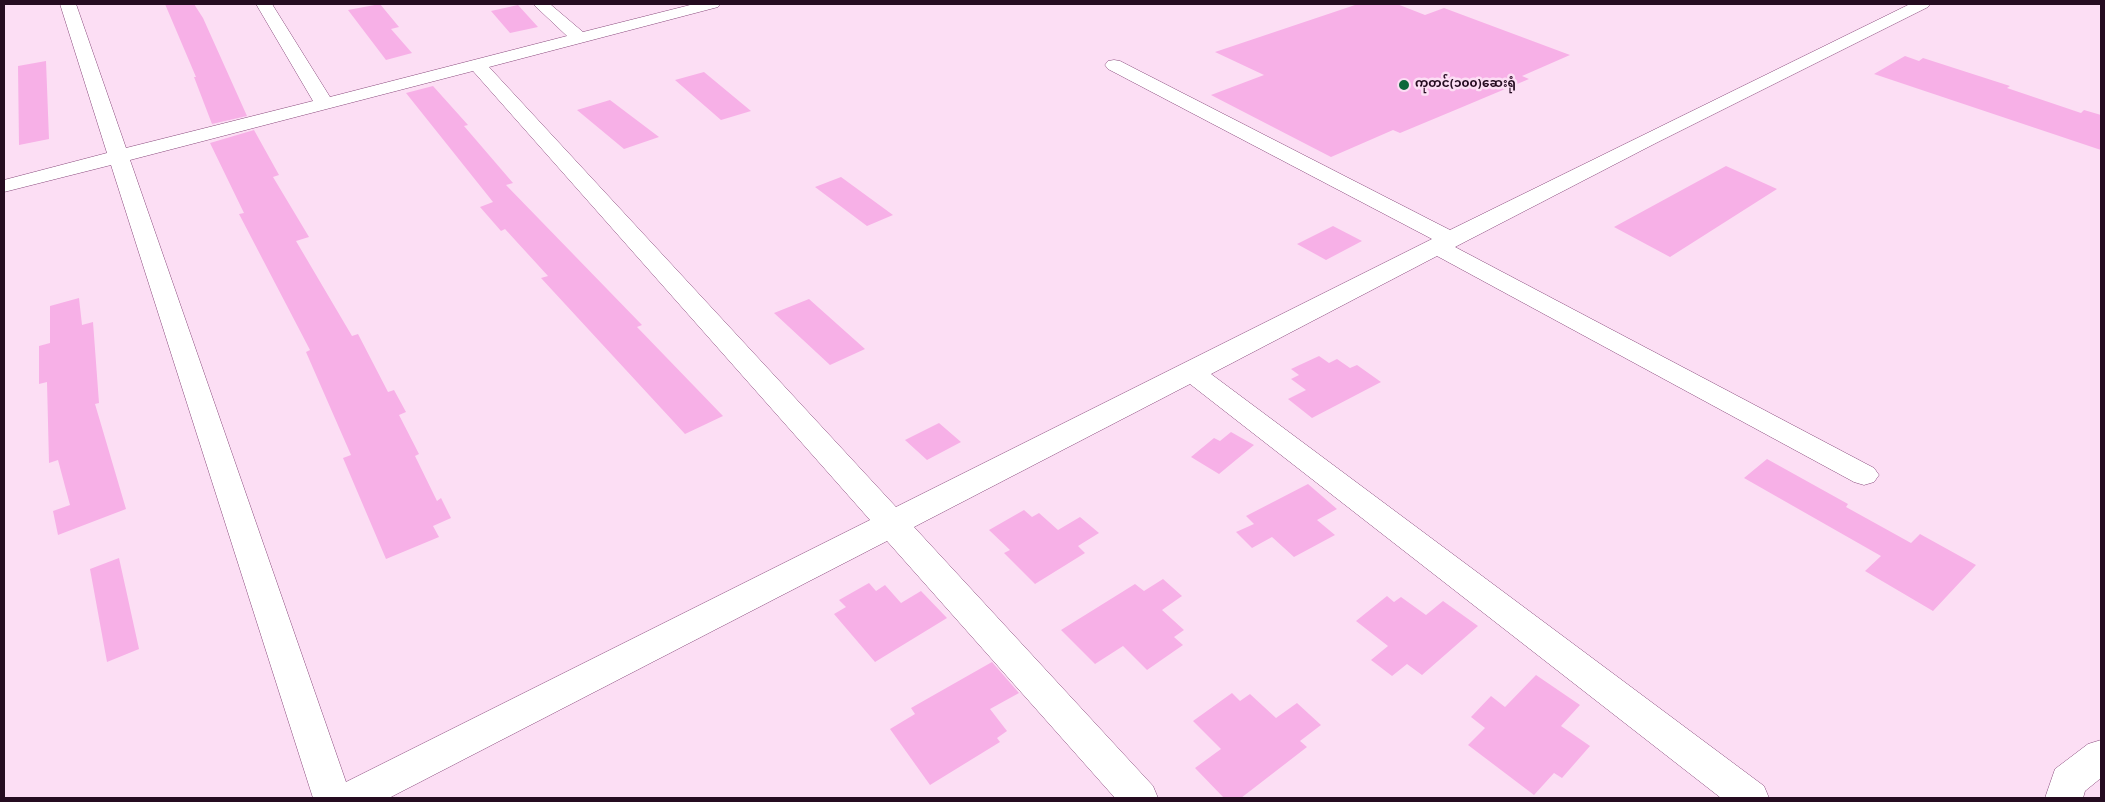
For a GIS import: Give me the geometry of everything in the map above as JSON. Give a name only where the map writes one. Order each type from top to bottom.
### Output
[{"type":"street","points":[[68,4],[332,798]]},
{"type":"street","points":[[264,4],[324,104]]},
{"type":"street","points":[[541,4],[579,38]]},
{"type":"street","points":[[4,186],[712,4]]},
{"type":"street","points":[[352,798],[1444,243],[1922,4]]},
{"type":"street","points":[[477,64],[1140,798]]},
{"type":"street","points":[[1114,65],[1444,243],[1864,475]]},
{"type":"street","points":[[1191,372],[1750,798]]},
{"type":"street","points":[[2064,798],[2069,781],[2101,756]]},
{"type":"building","points":[[165,4],[194,4],[203,18],[247,116],[212,124],[194,77],[196,77]]},
{"type":"building","points":[[380,4],[399,27],[391,29],[412,53],[386,60],[348,10]]},
{"type":"building","points":[[1358,4],[1397,4],[1425,15],[1444,8],[1570,55],[1522,76],[1529,79],[1400,133],[1393,130],[1331,157],[1211,95],[1264,75],[1215,52]]},
{"type":"building","points":[[518,5],[538,27],[510,33],[491,11]]},
{"type":"building","points":[[1905,56],[1919,61],[1923,58],[2010,86],[2007,88],[2081,113],[2084,110],[2101,115],[2101,150],[1874,74]]},
{"type":"building","points":[[46,61],[49,139],[19,145],[18,66]]},
{"type":"building","points":[[704,72],[751,111],[721,120],[675,80]]},
{"type":"building","points":[[433,86],[468,125],[464,126],[513,183],[506,185],[642,325],[637,327],[723,416],[685,434],[541,278],[548,276],[505,229],[501,231],[480,207],[493,202],[406,93]]},
{"type":"building","points":[[610,100],[659,137],[624,149],[577,110]]},
{"type":"building","points":[[254,130],[279,175],[273,177],[309,237],[296,241],[352,336],[358,334],[388,392],[394,390],[406,412],[399,415],[419,454],[415,456],[437,501],[441,498],[451,518],[433,526],[439,537],[386,559],[343,458],[351,455],[306,352],[310,350],[239,214],[244,213],[210,143]]},
{"type":"building","points":[[1726,166],[1777,189],[1670,257],[1614,227]]},
{"type":"building","points":[[841,177],[893,215],[867,226],[815,187]]},
{"type":"building","points":[[1333,226],[1362,241],[1326,260],[1297,244]]},
{"type":"building","points":[[79,298],[82,325],[93,322],[99,403],[95,404],[126,509],[58,535],[53,511],[70,505],[58,460],[49,463],[47,382],[39,384],[39,346],[50,343],[50,306]]},
{"type":"building","points":[[809,299],[865,349],[830,365],[774,313]]},
{"type":"building","points":[[1319,356],[1329,363],[1337,359],[1350,368],[1357,365],[1381,382],[1312,418],[1288,399],[1306,390],[1291,379],[1299,375],[1291,369]]},
{"type":"building","points":[[939,423],[961,442],[927,460],[905,440]]},
{"type":"building","points":[[1231,432],[1254,445],[1219,474],[1191,457],[1214,438],[1220,441]]},
{"type":"building","points":[[1767,459],[1848,504],[1846,507],[1911,543],[1920,534],[1976,565],[1933,611],[1865,571],[1881,556],[1744,478]]},
{"type":"building","points":[[1308,484],[1337,509],[1317,520],[1335,535],[1294,557],[1272,537],[1252,548],[1236,532],[1254,524],[1246,516]]},
{"type":"building","points":[[1024,510],[1032,517],[1039,513],[1058,530],[1080,517],[1099,533],[1078,546],[1085,553],[1035,584],[1004,553],[1010,550],[989,530]]},
{"type":"building","points":[[119,558],[139,649],[107,662],[90,569]]},
{"type":"building","points":[[1163,579],[1182,596],[1162,610],[1184,630],[1174,637],[1183,645],[1147,670],[1123,646],[1095,664],[1061,630],[1135,584],[1144,591]]},
{"type":"building","points":[[869,583],[876,591],[885,585],[901,603],[921,591],[947,618],[875,662],[834,614],[846,607],[839,600]]},
{"type":"building","points":[[1387,596],[1394,602],[1401,597],[1426,615],[1443,601],[1478,626],[1422,675],[1407,664],[1392,676],[1371,660],[1388,646],[1356,621]]},
{"type":"building","points":[[992,662],[1019,693],[990,709],[1007,731],[997,738],[1000,742],[930,785],[890,729],[915,714],[911,708]]},
{"type":"building","points":[[1536,675],[1580,705],[1561,726],[1590,746],[1562,778],[1554,773],[1534,795],[1468,745],[1485,728],[1471,717],[1491,696],[1505,707]]},
{"type":"building","points":[[1232,693],[1240,701],[1250,694],[1276,718],[1297,703],[1321,725],[1300,741],[1307,747],[1241,798],[1224,798],[1195,768],[1221,749],[1193,721]]},
{"type":"place","name":"ကုတင်(၁၀၀)ဆေးရုံ","points":[[1404,85]]}]
